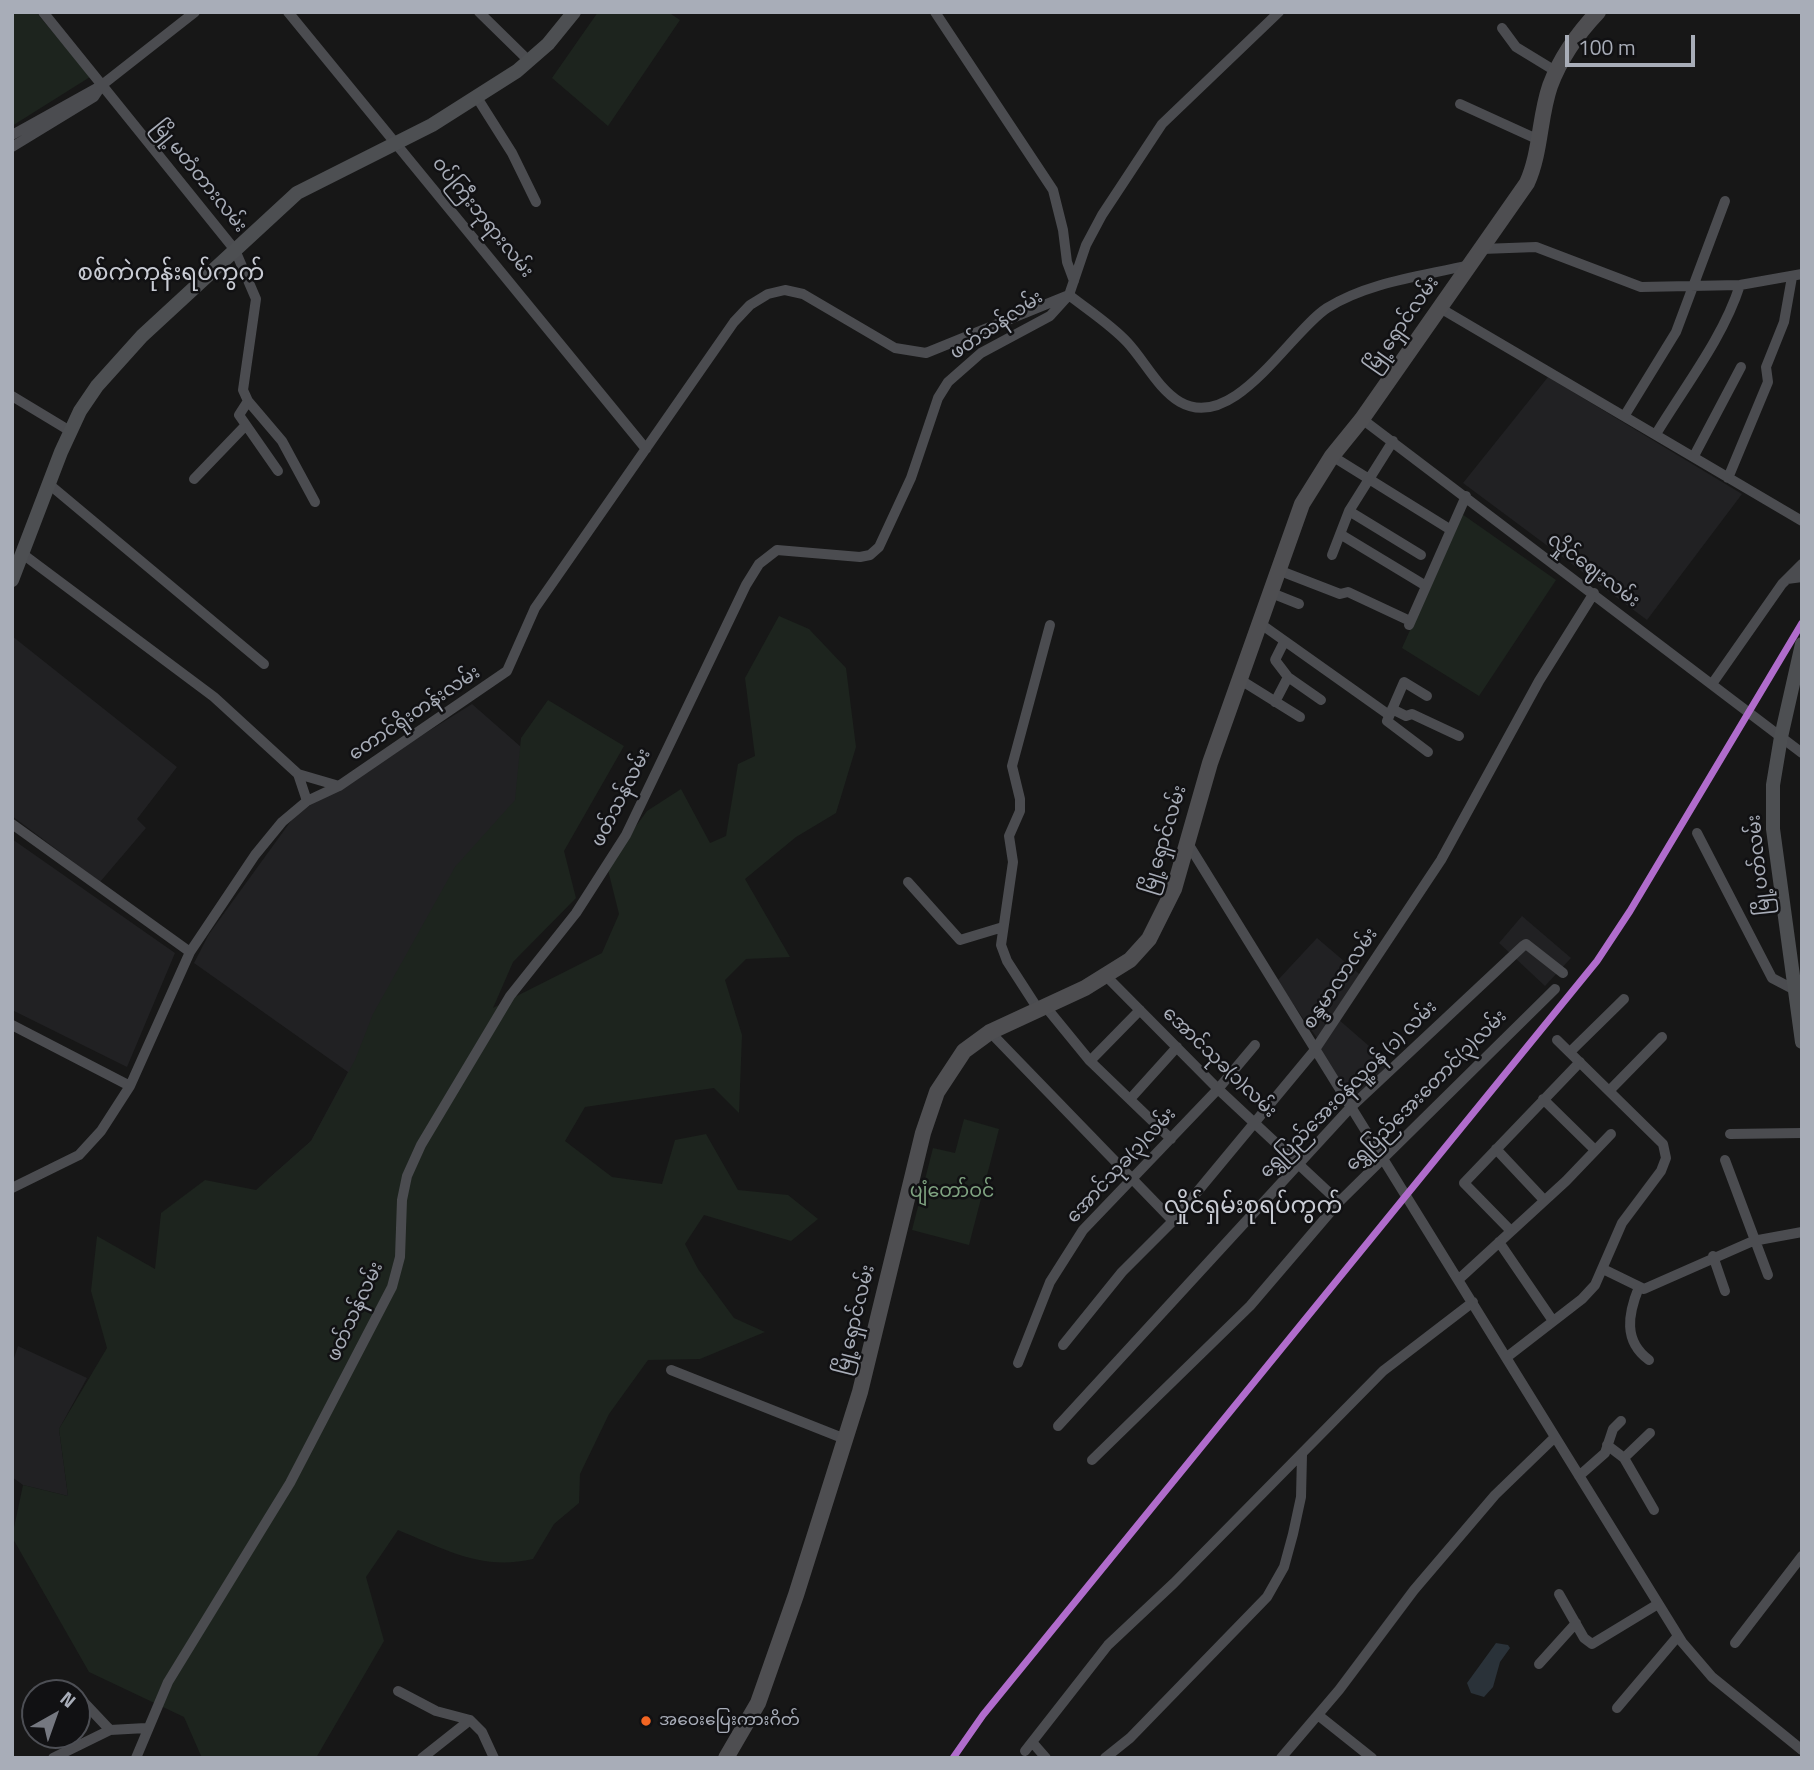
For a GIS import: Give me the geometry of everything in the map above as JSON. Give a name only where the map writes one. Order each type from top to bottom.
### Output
[{"type":"highway","name":"မြို့ရှောင်လမ်း","points":[[726,1758],[768,1681],[860,1392],[923,1133],[937,1092],[957,1059],[990,1032],[1105,975],[1130,960],[1149,939],[1166,911],[1258,622],[1302,504],[1332,456],[1362,419],[1527,183],[1550,86],[1576,39],[1598,12]]},
{"type":"main road","points":[[12,580],[24,555],[69,431],[97,386],[117,363],[281,206],[313,183],[397,142],[476,96],[548,44],[574,12]]},
{"type":"main road","name":"မြို့ပတ်လမ်း","points":[[1802,644],[1773,785],[1773,829],[1802,1042]]},
{"type":"street","name":"မြို့မတံတားလမ်း","points":[[43,12],[235,250],[256,299],[245,396],[239,415],[245,426]]},
{"type":"street","points":[[12,135],[102,85],[195,12]]},
{"type":"street","name":"ဝပ်ကြီးဘုရားလမ်း","points":[[288,12],[646,449]]},
{"type":"street","points":[[479,12],[528,61]]},
{"type":"street","points":[[936,12],[1053,190],[1063,230],[1067,262],[1074,281]]},
{"type":"street","name":"ဖတ်သန်လမ်း","points":[[136,1758],[146,1728],[184,1653],[290,1483],[392,1287],[400,1257],[402,1200],[407,1176],[421,1145],[510,996],[576,913],[626,835],[746,584],[759,564],[777,550],[860,557],[870,555],[878,547],[911,478],[938,398],[948,382],[981,353],[1050,316],[1069,295],[1086,245],[1102,215],[1162,124],[1279,12]]},
{"type":"street","points":[[1502,28],[1516,47],[1557,72]]},
{"type":"street","points":[[12,147],[94,97],[102,85]]},
{"type":"street","points":[[476,96],[512,153],[536,202]]},
{"type":"street","points":[[1460,104],[1539,140]]},
{"type":"street","points":[[1625,415],[1676,332],[1725,201]]},
{"type":"street","points":[[1482,249],[1536,247],[1641,287],[1740,285],[1797,275],[1784,322],[1766,367],[1768,382],[1728,478]]},
{"type":"street","points":[[1069,295],[1114,329],[1173,396],[1196,408],[1230,400],[1250,385],[1326,308],[1377,286],[1469,265]]},
{"type":"street","points":[[1656,434],[1715,338],[1733,306],[1740,285]]},
{"type":"street","name":"တောင်ရိုးတန်းလမ်း","points":[[12,1188],[79,1155],[101,1130],[130,1086],[190,951],[255,855],[282,822],[307,801],[339,786],[507,671],[535,608],[734,323],[750,305],[768,294],[785,290],[803,294],[895,348],[926,353],[1069,295]]},
{"type":"street","points":[[1440,308],[1802,521]]},
{"type":"street","points":[[1694,456],[1741,367]]},
{"type":"street","points":[[12,396],[69,431]]},
{"type":"street","points":[[245,396],[282,441],[315,502]]},
{"type":"street","name":"လှိုင်ဈေးလမ်း","points":[[1362,419],[1802,753]]},
{"type":"street","points":[[194,479],[245,426],[278,471]]},
{"type":"street","points":[[1332,555],[1349,511],[1392,441]]},
{"type":"street","points":[[1332,456],[1451,530]]},
{"type":"street","points":[[50,485],[264,664]]},
{"type":"street","points":[[1278,570],[1340,594],[1348,592],[1409,624],[1466,496]]},
{"type":"street","points":[[1349,511],[1421,555]]},
{"type":"street","points":[[1340,534],[1426,586]]},
{"type":"street","points":[[24,555],[214,697],[298,774],[339,786]]},
{"type":"street","points":[[1712,684],[1787,579],[1802,564]]},
{"type":"street","points":[[1787,579],[1802,577]]},
{"type":"street","points":[[1269,592],[1299,604]]},
{"type":"street","name":"စန္ဒမာလာလမ်း","points":[[1063,1345],[1122,1272],[1173,1221],[1314,1051],[1441,860],[1539,681],[1594,593]]},
{"type":"street","points":[[1258,622],[1391,712],[1406,716],[1412,714],[1459,736]]},
{"type":"street","points":[[1050,625],[1012,766],[1020,810],[1009,836],[1013,862],[1001,945],[1007,961],[1041,1008],[1090,1061],[1171,1139]]},
{"type":"street","points":[[1284,642],[1275,660],[1288,677],[1321,700]]},
{"type":"street","points":[[1275,702],[1288,677]]},
{"type":"street","points":[[1239,679],[1300,717]]},
{"type":"street","points":[[1427,696],[1404,682],[1391,712],[1389,724],[1428,752]]},
{"type":"street","points":[[298,774],[307,801]]},
{"type":"street","points":[[12,824],[190,951]]},
{"type":"street","points":[[1698,833],[1772,978],[1795,990]]},
{"type":"street","points":[[1187,842],[1678,1636],[1712,1677],[1802,1750]]},
{"type":"street","points":[[908,882],[960,940],[1003,927]]},
{"type":"street","name":"ရွှေပြည်အေးဝန်လူ့ဝန် (၁) လမ်း","points":[[1058,1426],[1350,1108],[1522,946],[1526,944],[1563,973]]},
{"type":"street","name":"အောင်သုခ(၁)လမ်း","points":[[1105,975],[1218,1089],[1339,1202]]},
{"type":"street","name":"ရွှေပြည်အေးတောင်(၃)လမ်း","points":[[1092,1460],[1250,1306],[1339,1202],[1555,989]]},
{"type":"street","points":[[1570,1052],[1624,999]]},
{"type":"street","points":[[1090,1061],[1140,1010]]},
{"type":"street","points":[[12,1025],[130,1086]]},
{"type":"street","points":[[990,1032],[1173,1221]]},
{"type":"street","points":[[1610,1090],[1662,1037]]},
{"type":"street","points":[[1507,1357],[1582,1299],[1603,1269],[1622,1223],[1661,1171],[1666,1158],[1663,1144],[1557,1040]]},
{"type":"street","name":"အောင်သုခ(၃)လမ်း","points":[[1018,1363],[1050,1282],[1083,1230],[1218,1089],[1255,1045]]},
{"type":"street","points":[[1130,1098],[1177,1047]]},
{"type":"street","points":[[1511,1231],[1464,1183],[1580,1062]]},
{"type":"street","points":[[1543,1099],[1595,1150]]},
{"type":"street","points":[[1730,1133],[1802,1133]]},
{"type":"street","points":[[1458,1280],[1545,1200],[1611,1134]]},
{"type":"street","points":[[1496,1149],[1545,1200]]},
{"type":"street","points":[[1726,1160],[1768,1275]]},
{"type":"street","points":[[1603,1269],[1639,1287],[1651,1287],[1713,1256],[1757,1241],[1802,1233]]},
{"type":"street","points":[[1499,1242],[1553,1321]]},
{"type":"street","points":[[1713,1256],[1725,1291]]},
{"type":"street","points":[[1639,1287],[1629,1329],[1634,1343],[1649,1360]]},
{"type":"street","points":[[1046,1758],[1029,1747],[1068,1692],[1108,1645],[1302,1455],[1383,1371],[1473,1302]]},
{"type":"street","points":[[671,1370],[845,1439]]},
{"type":"street","points":[[1578,1476],[1605,1453],[1613,1429],[1621,1421]]},
{"type":"street","points":[[1623,1458],[1650,1433]]},
{"type":"street","points":[[1285,1755],[1413,1590],[1495,1495],[1555,1437]]},
{"type":"street","points":[[1607,1445],[1623,1458],[1654,1510]]},
{"type":"street","points":[[1105,1758],[1130,1738],[1267,1597],[1284,1567],[1293,1534],[1301,1497],[1302,1455]]},
{"type":"street","points":[[1735,1643],[1802,1556]]},
{"type":"street","points":[[1559,1594],[1592,1644],[1658,1604]]},
{"type":"street","points":[[1539,1664],[1576,1623]]},
{"type":"street","points":[[1617,1708],[1678,1636]]},
{"type":"street","points":[[398,1692],[436,1711],[470,1720],[482,1732],[494,1758]]},
{"type":"street","points":[[91,1711],[110,1730]]},
{"type":"street","points":[[1318,1715],[1372,1758]]},
{"type":"street","points":[[422,1758],[470,1720]]},
{"type":"street","points":[[53,1758],[110,1730],[146,1728]]},
{"type":"shaded area","points":[[1548,377],[1742,494],[1647,620],[1463,483]]},
{"type":"shaded area","points":[[12,636],[177,767],[137,819],[146,828],[100,882],[12,816]]},
{"type":"shaded area","points":[[472,704],[561,782],[310,1209],[267,1180],[311,1141],[348,1072],[194,963],[209,934],[296,814]]},
{"type":"shaded area","points":[[12,839],[175,953],[127,1067],[12,1010]]},
{"type":"shaded area","points":[[1522,916],[1571,958],[1545,986],[1499,943]]},
{"type":"shaded area","points":[[1317,938],[1365,979],[1317,1038],[1277,981]]},
{"type":"shaded area","points":[[1338,1019],[1392,1066],[1356,1108],[1317,1049]]},
{"type":"shaded area","points":[[18,1346],[87,1378],[59,1429],[68,1496],[23,1485],[12,1477],[12,1364]]},
{"type":"shaded area","points":[[1496,1643],[1508,1645],[1510,1648],[1500,1662],[1493,1687],[1484,1697],[1471,1693],[1467,1683]]},
{"type":"green space","points":[[12,12],[36,12],[90,77],[12,126]]},
{"type":"green space","points":[[598,12],[668,12],[680,20],[608,126],[552,78]]},
{"type":"green space","points":[[1462,514],[1556,580],[1479,696],[1402,648]]},
{"type":"green space","points":[[779,616],[809,629],[846,668],[856,747],[836,813],[796,837],[745,879],[790,957],[746,959],[725,980],[742,1035],[739,1113],[714,1088],[585,1107],[565,1141],[612,1177],[662,1184],[675,1140],[706,1134],[738,1190],[788,1195],[818,1219],[791,1241],[704,1215],[685,1244],[698,1269],[734,1318],[765,1332],[700,1359],[648,1360],[609,1414],[580,1474],[579,1503],[554,1524],[533,1559],[514,1562],[480,1560],[448,1551],[398,1530],[366,1577],[384,1641],[316,1758],[202,1758],[184,1717],[89,1672],[12,1537],[23,1485],[68,1496],[59,1429],[107,1348],[91,1291],[97,1236],[155,1269],[161,1213],[205,1180],[256,1190],[311,1141],[355,1060],[373,1014],[455,867],[515,800],[521,738],[548,700],[624,746],[564,851],[576,898],[513,962],[493,1008],[602,953],[619,914],[607,866],[647,811],[681,789],[710,843],[726,836],[738,764],[755,756],[745,678]]},
{"type":"green space","name":"ပျံတော်ဝင်","points":[[964,1119],[999,1129],[969,1245],[912,1230],[933,1148],[955,1153]]},
{"type":"transit line","points":[[953,1758],[983,1715],[1597,961],[1630,911],[1802,623]]},
{"type":"place","name":"အဝေးပြေးကားဂိတ်","points":[[646,1721]]},
{"type":"district","name":"စစ်ကဲကုန်းရပ်ကွက်","points":[[171,274]]},
{"type":"district","name":"လှိုင်ရှမ်းစုရပ်ကွက်","points":[[1253,1207]]}]
